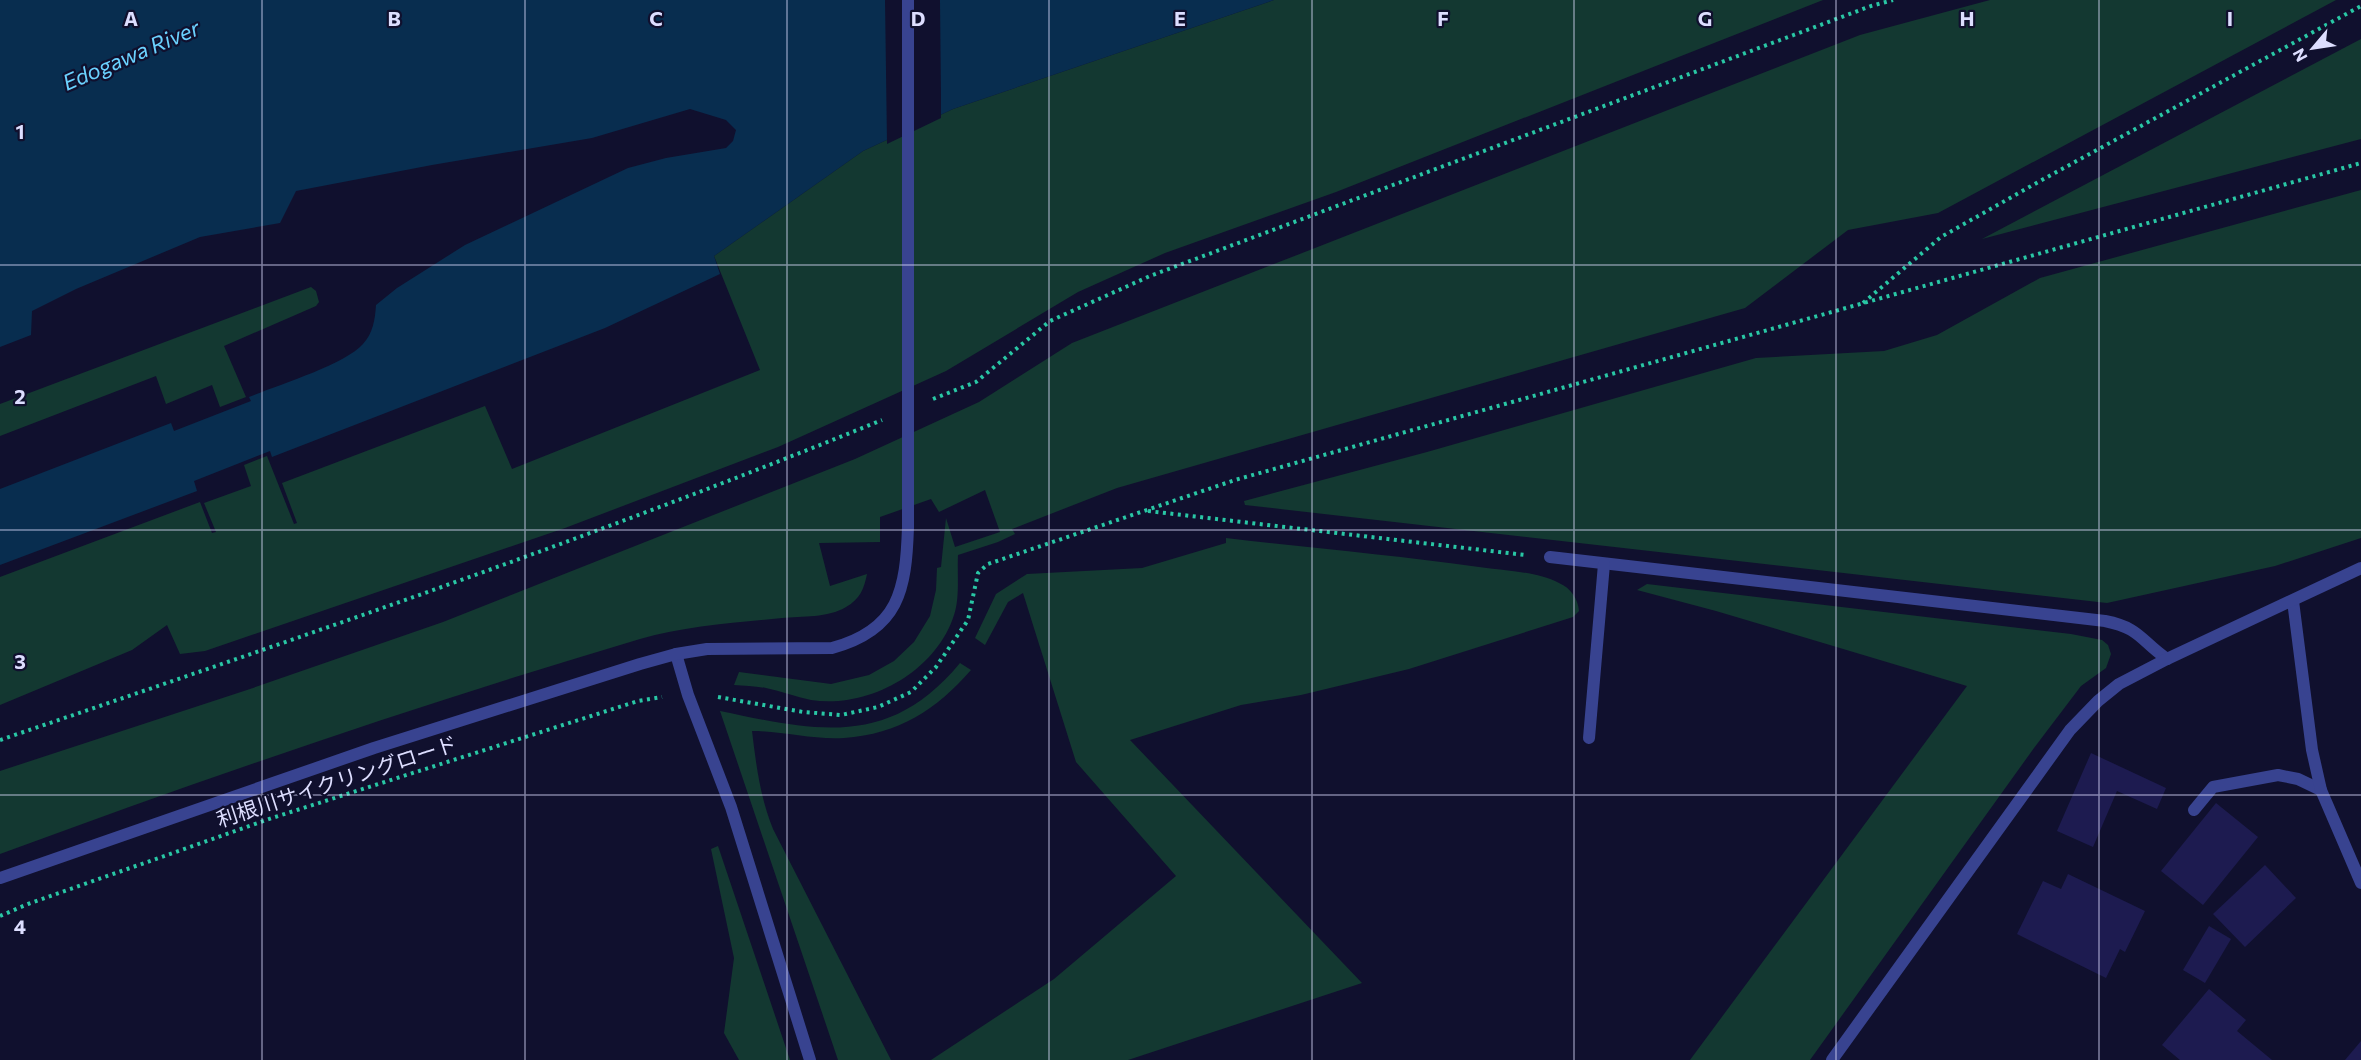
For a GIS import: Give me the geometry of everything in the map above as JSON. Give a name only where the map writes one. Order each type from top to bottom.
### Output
[{"type":"street","points":[[0,878],[374,748],[676,654],[707,649],[832,648],[851,643],[872,631],[888,617],[896,603],[907,559],[908,0]]},
{"type":"street","points":[[1550,557],[2105,621],[2123,625],[2138,633],[2151,648],[2167,659]]},
{"type":"street","points":[[1589,738],[1604,564]]},
{"type":"street","points":[[1832,1060],[2070,730],[2098,701],[2120,684],[2167,659],[2361,568]]},
{"type":"street","points":[[2294,600],[2312,750],[2321,790],[2361,883]]},
{"type":"street","points":[[676,654],[688,695],[730,807],[810,1060]]},
{"type":"street","points":[[2194,810],[2212,787],[2278,775],[2298,779],[2321,790]]},
{"type":"path","points":[[933,400],[976,382],[1050,321],[1150,276],[1871,6],[1893,0]]},
{"type":"path","points":[[1860,305],[1941,237],[2361,6]]},
{"type":"path","name":"利根川サイクリングロード","points":[[0,916],[272,818],[638,701],[688,695],[727,697],[803,712],[841,715],[878,707],[911,692],[936,668],[968,620],[978,573],[988,564],[1235,480],[2361,163]]},
{"type":"path","points":[[0,740],[403,602],[813,448],[889,417]]},
{"type":"path","points":[[1147,511],[1550,557]]},
{"type":"green space","points":[[1274,0],[1823,0],[1336,192],[1165,253],[1078,292],[946,371],[778,447],[565,528],[205,651],[180,654],[167,625],[132,650],[0,705],[0,577],[200,502],[212,533],[216,532],[204,503],[251,486],[244,465],[267,456],[294,524],[297,523],[282,483],[485,406],[512,469],[760,370],[714,256],[863,151],[953,109]]},
{"type":"green space","points":[[1990,0],[2336,0],[1938,213],[1848,230],[1745,308],[1117,488],[1012,529],[1015,534],[958,555],[956,608],[945,635],[932,654],[916,669],[877,692],[855,699],[811,700],[766,688],[734,685],[739,672],[831,684],[869,675],[894,661],[914,642],[930,616],[936,590],[937,568],[941,567],[946,518],[955,547],[1000,532],[985,490],[939,512],[931,499],[880,517],[880,542],[819,543],[830,586],[867,574],[858,597],[839,611],[815,616],[692,628],[640,639],[318,741],[0,854],[0,771],[247,690],[443,622],[855,459],[979,402],[1072,343],[1860,35]]},
{"type":"green space","points":[[2361,39],[2361,139],[1982,239]]},
{"type":"green space","points":[[2361,190],[2361,538],[2275,566],[2107,603],[1245,505],[1244,501],[1427,452],[1756,358],[1884,351],[1937,335],[2040,278]]},
{"type":"green space","points":[[311,287],[316,291],[319,302],[316,306],[224,346],[246,397],[220,407],[212,385],[166,404],[156,376],[0,436],[0,404]]},
{"type":"green space","points":[[1226,538],[1530,574],[1550,579],[1567,588],[1575,598],[1579,611],[1573,617],[1409,669],[1301,695],[1241,705],[1130,740],[1362,983],[1128,1060],[931,1060],[1054,979],[1176,876],[1076,762],[1023,593],[1008,602],[985,645],[975,638],[996,594],[1027,574],[1142,568],[1226,543]]},
{"type":"green space","points":[[1647,584],[2071,634],[2102,640],[2108,645],[2111,654],[2106,668],[2081,686],[2034,748],[1810,1060],[1690,1060],[1967,686],[1716,611],[1637,590]]},
{"type":"green space","points":[[960,663],[971,670],[944,697],[915,718],[882,731],[864,736],[833,738],[752,731],[762,793],[773,829],[891,1060],[838,1060],[720,711],[788,724],[849,727],[878,721],[906,710],[933,691]]},
{"type":"green space","points":[[718,846],[790,1060],[739,1060],[724,1033],[734,958],[711,849]]},
{"type":"water","name":"Edogawa River","points":[[0,0],[1274,0],[953,109],[863,151],[714,256],[720,274],[605,328],[272,457],[270,451],[194,481],[197,491],[0,565],[0,489],[171,423],[174,431],[251,401],[249,397],[326,367],[354,352],[363,344],[373,326],[376,305],[397,288],[465,245],[628,168],[666,158],[726,148],[733,141],[736,130],[726,120],[690,109],[592,138],[296,191],[280,223],[200,237],[76,289],[32,311],[31,335],[0,347]]},
{"type":"pier","points":[[885,0],[940,0],[941,118],[887,144]]},
{"type":"building","points":[[2091,753],[2166,788],[2157,809],[2117,791],[2093,847],[2057,831]]},
{"type":"building","points":[[2216,803],[2258,837],[2203,905],[2161,871]]},
{"type":"building","points":[[2265,865],[2296,898],[2245,947],[2213,914]]},
{"type":"building","points":[[2068,874],[2145,911],[2125,952],[2120,949],[2106,978],[2017,934],[2043,881],[2061,889]]},
{"type":"building","points":[[2209,926],[2231,939],[2205,983],[2183,970]]},
{"type":"building","points":[[2209,989],[2246,1020],[2237,1031],[2272,1060],[2180,1060],[2162,1045]]},
{"type":"building","points":[[2361,1041],[2361,1060],[2345,1060]]}]
